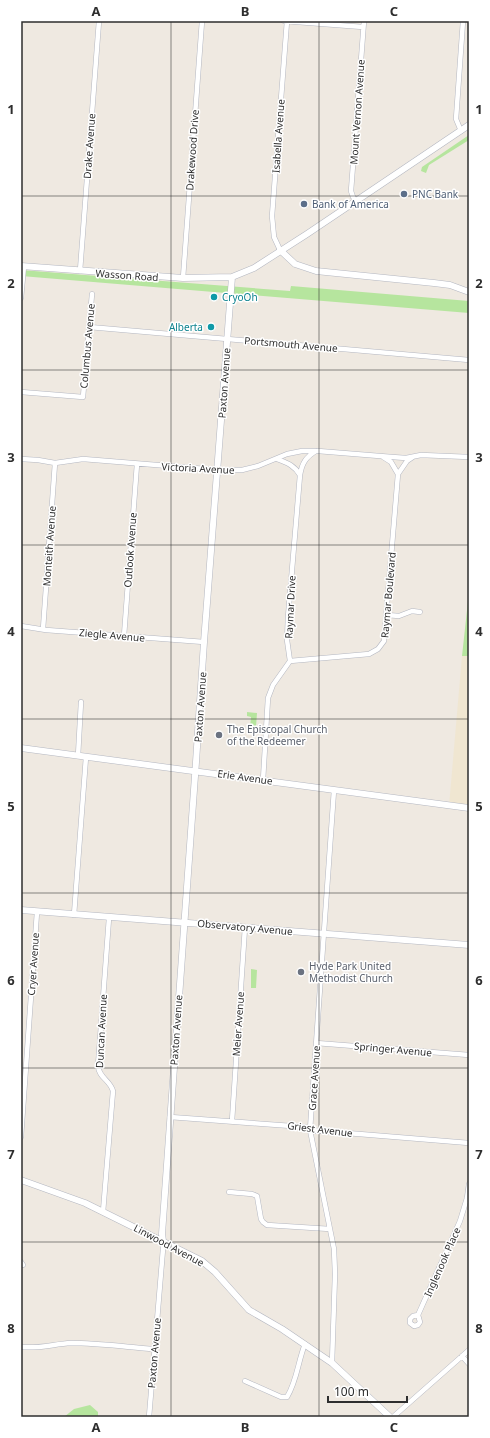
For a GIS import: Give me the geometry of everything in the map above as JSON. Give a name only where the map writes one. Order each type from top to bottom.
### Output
[{"type":"street","name":"Drake Avenue","points":[[80,271],[99,21]]},
{"type":"street","name":"Drakewood Drive","points":[[183,278],[202,21]]},
{"type":"street","points":[[286,21],[363,28]]},
{"type":"street","name":"Isabella Avenue","points":[[280,250],[274,237],[272,216],[286,21]]},
{"type":"street","name":"Mount Vernon Avenue","points":[[356,201],[351,191],[364,21]]},
{"type":"street","points":[[461,130],[456,120],[463,21]]},
{"type":"street","points":[[232,277],[254,268],[469,125]]},
{"type":"street","points":[[280,250],[295,264],[316,271],[434,282],[450,285],[469,292]]},
{"type":"street","name":"Wasson Road","points":[[22,266],[183,278],[232,277]]},
{"type":"street","points":[[21,298],[22,266]]},
{"type":"street","name":"Paxton Avenue","points":[[149,1417],[163,1248],[162,1234],[170,1117],[232,277]]},
{"type":"street","name":"Columbus Avenue","points":[[21,392],[82,397],[92,294]]},
{"type":"street","name":"Portsmouth Avenue","points":[[89,327],[469,360]]},
{"type":"street","name":"Victoria Avenue","points":[[21,459],[55,463],[83,459],[218,470],[242,470],[258,466],[287,454],[302,451],[406,458],[421,455],[469,457]]},
{"type":"street","name":"Raymar Drive","points":[[290,661],[287,640],[288,617],[301,467],[308,456],[318,451]]},
{"type":"street","points":[[382,456],[391,462],[398,474],[407,461],[413,457]]},
{"type":"street","points":[[277,459],[296,468],[300,475]]},
{"type":"street","name":"Monteith Avenue","points":[[43,629],[55,463]]},
{"type":"street","name":"Outlook Avenue","points":[[124,636],[136,464]]},
{"type":"street","name":"Raymar Boulevard","points":[[290,661],[369,654],[378,649],[384,641],[398,474]]},
{"type":"street","points":[[387,615],[399,616],[412,611],[420,612]]},
{"type":"street","name":"Ziegle Avenue","points":[[21,626],[204,642]]},
{"type":"street","points":[[263,780],[268,698],[273,685],[290,661]]},
{"type":"street","points":[[78,756],[82,702]]},
{"type":"street","name":"Erie Avenue","points":[[21,748],[469,808]]},
{"type":"street","points":[[74,915],[86,757]]},
{"type":"street","name":"Grace Avenue","points":[[332,1363],[335,1266],[334,1249],[310,1130],[334,790]]},
{"type":"street","name":"Observatory Avenue","points":[[21,910],[469,945]]},
{"type":"street","name":"Cryer Avenue","points":[[21,1137],[37,912]]},
{"type":"street","name":"Duncan Avenue","points":[[103,1212],[113,1091],[110,1084],[100,1075],[98,1066],[109,918]]},
{"type":"street","name":"Meier Avenue","points":[[232,1121],[245,928]]},
{"type":"street","name":"Springer Avenue","points":[[316,1043],[469,1055]]},
{"type":"street","name":"Griest Avenue","points":[[170,1117],[305,1127],[310,1130],[469,1143]]},
{"type":"street","name":"Linwood Avenue","points":[[21,1180],[85,1203],[208,1265],[249,1310],[305,1344],[332,1363],[390,1417]]},
{"type":"street","name":"Inglenook Place","points":[[418,1315],[460,1221],[467,1198],[469,1184]]},
{"type":"street","points":[[229,1192],[252,1194],[257,1196],[261,1219],[268,1225],[330,1229]]},
{"type":"street","points":[[21,1346],[32,1347],[77,1343],[154,1350]]},
{"type":"street","points":[[245,1381],[282,1397],[287,1397],[295,1378],[301,1353],[305,1344]]},
{"type":"street","points":[[393,1417],[469,1350]]},
{"type":"street","points":[[462,1356],[469,1364]]},
{"type":"shaded area","points":[[462,656],[469,656],[469,808],[449,806]]},
{"type":"green space","points":[[469,135],[469,140],[429,165],[426,173],[421,171],[422,167]]},
{"type":"green space","points":[[21,270],[290,291],[291,286],[469,301],[469,313],[21,276]]},
{"type":"green space","points":[[469,592],[469,656],[462,656]]},
{"type":"green space","points":[[247,712],[257,713],[256,727],[250,727],[251,717],[247,716]]},
{"type":"green space","points":[[251,969],[257,970],[256,988],[251,988]]},
{"type":"green space","points":[[90,1405],[98,1412],[98,1417],[64,1417],[74,1409]]},
{"type":"place","name":"PNC Bank","points":[[404,194]]},
{"type":"place","name":"Bank of America","points":[[304,204]]},
{"type":"place","name":"CryoOh","points":[[214,297]]},
{"type":"place","name":"Alberta","points":[[211,327]]},
{"type":"place","name":"The Episcopal Church of the Redeemer","points":[[219,735]]},
{"type":"place","name":"Hyde Park United Methodist Church","points":[[301,972]]}]
